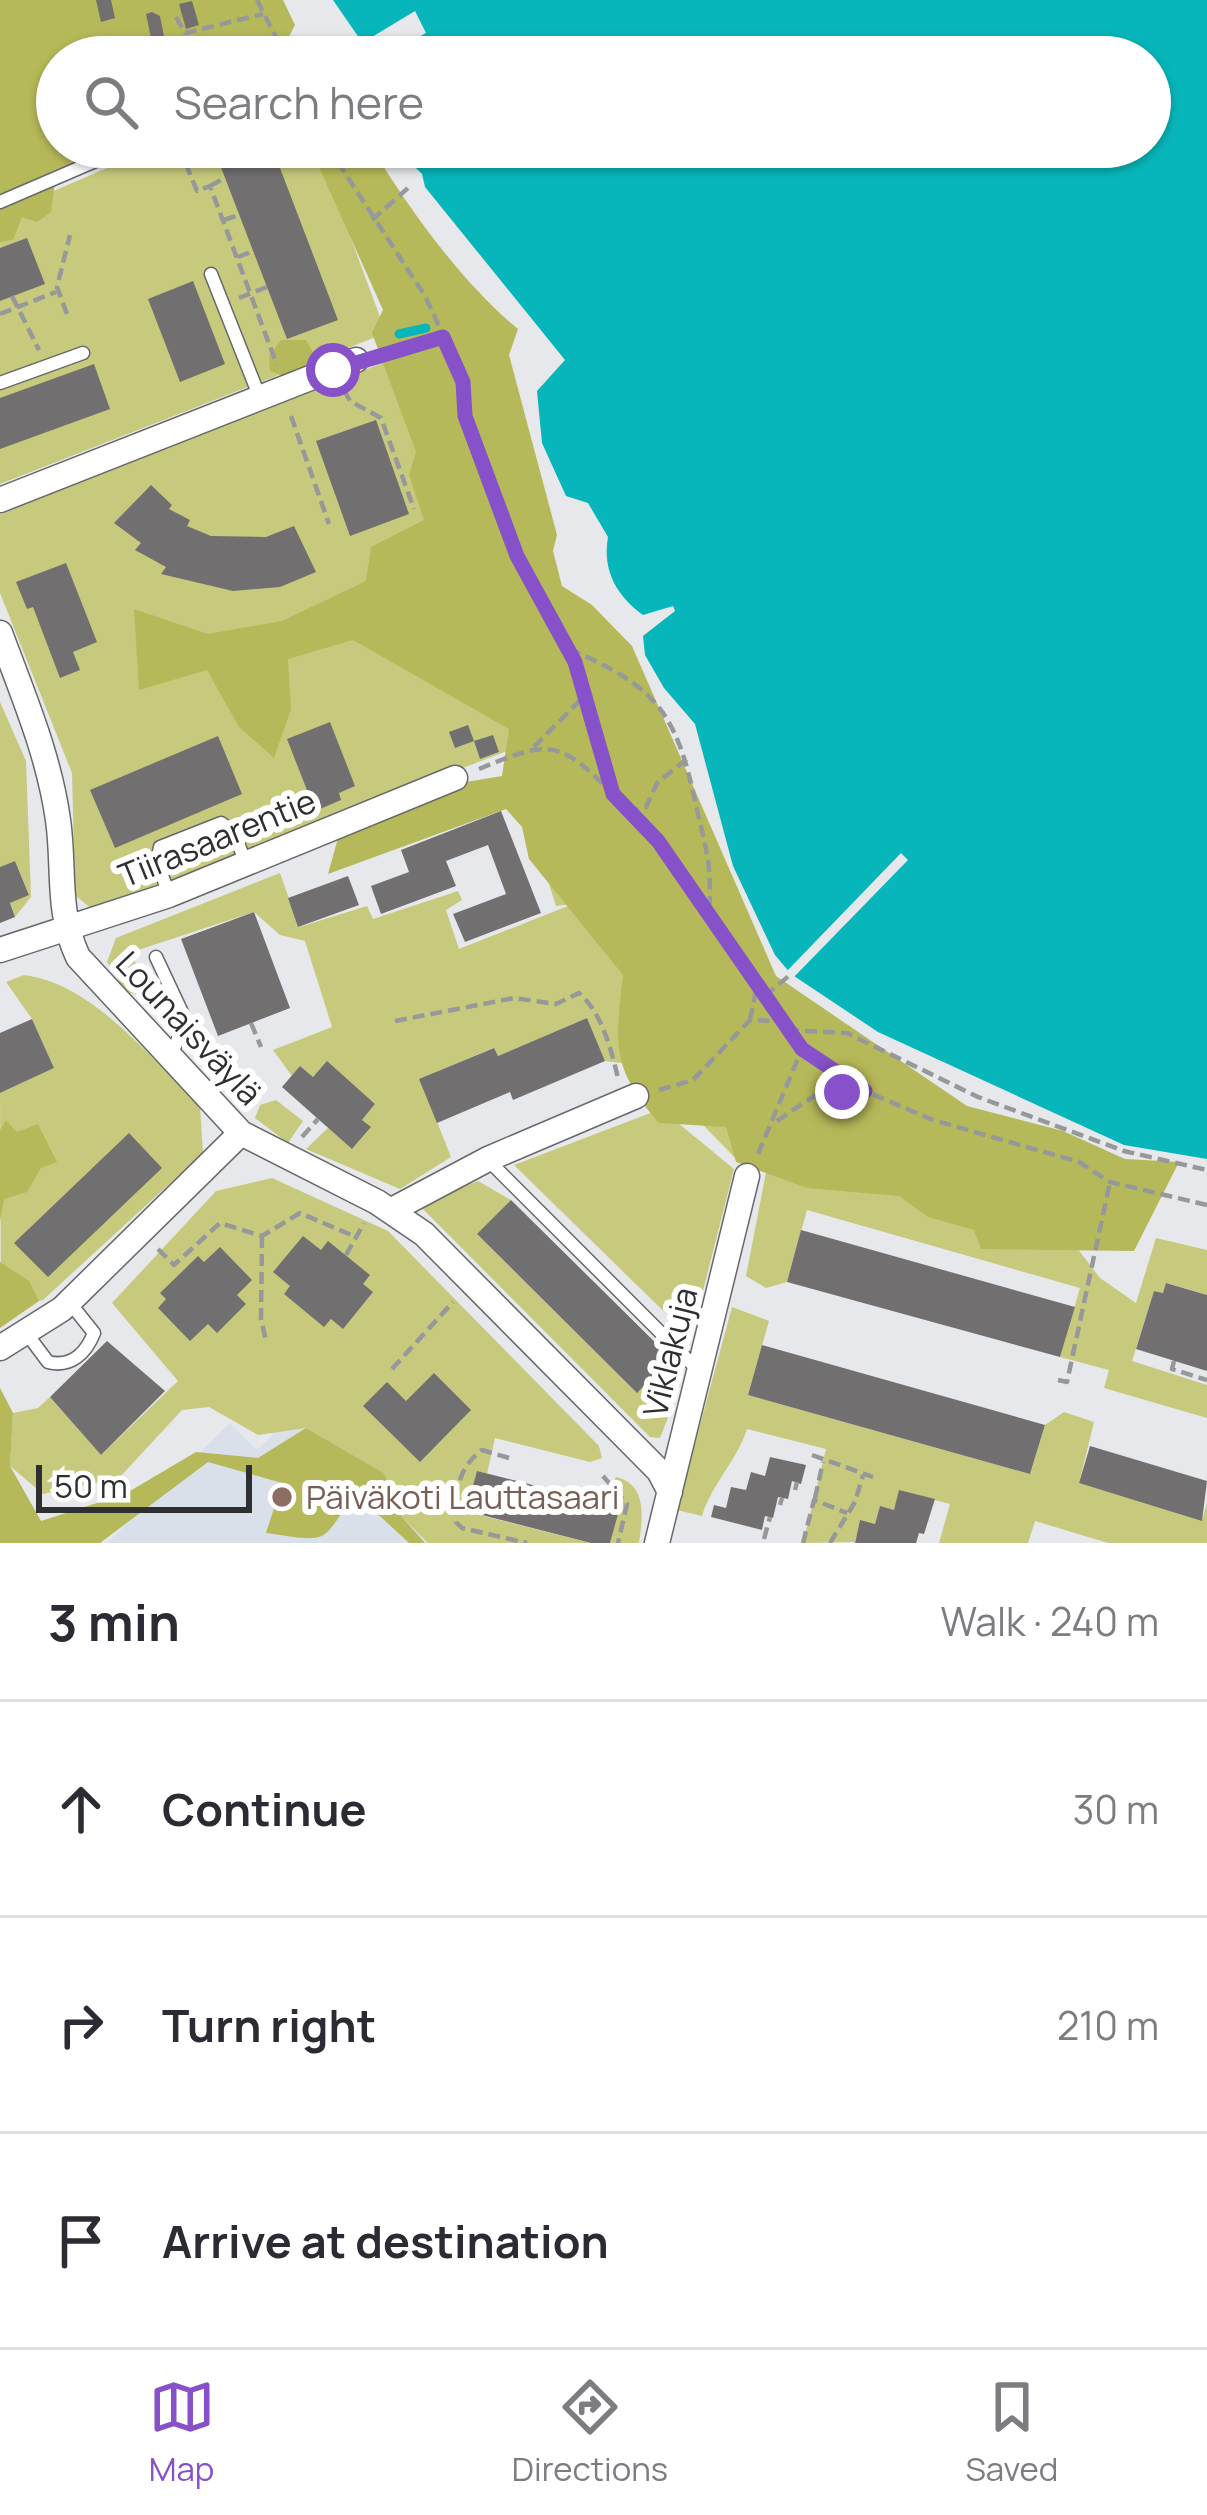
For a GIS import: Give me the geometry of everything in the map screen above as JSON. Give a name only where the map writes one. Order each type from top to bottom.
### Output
[{"type":"street","points":[[0,500],[345,365]]},
{"type":"street","points":[[0,633],[46,754],[58,822],[65,929]]},
{"type":"street","name":"Tiirasaarentie","points":[[0,950],[169,895],[455,778]]},
{"type":"street","name":"Lounaisväylä","points":[[65,929],[78,957],[241,1133],[390,1211],[473,1281],[647,1459],[670,1492]]},
{"type":"street","points":[[390,1211],[488,1159],[630,1098]]},
{"type":"street","points":[[0,1348],[69,1302],[241,1133]]},
{"type":"street","name":"Viklakuja","points":[[657,1543],[747,1176]]},
{"type":"lane","points":[[0,202],[79,168]]},
{"type":"lane","points":[[211,274],[271,395]]},
{"type":"lane","points":[[0,382],[82,353]]},
{"type":"lane","points":[[169,895],[157,861],[160,847],[221,823],[233,831],[246,864]]},
{"type":"lane","points":[[156,957],[186,1021],[171,1055]]},
{"type":"lane","points":[[488,1159],[699,1371]]},
{"type":"lane","points":[[27,1334],[48,1362],[67,1363],[82,1354],[94,1333],[69,1302]]},
{"type":"path","points":[[257,0],[275,36]]},
{"type":"path","points":[[176,17],[185,33],[263,14]]},
{"type":"path","points":[[187,168],[196,191],[225,178]]},
{"type":"path","points":[[341,168],[425,296],[463,382],[465,416],[517,556],[569,649],[613,794]]},
{"type":"path","points":[[210,186],[274,346],[271,395],[329,524]]},
{"type":"path","points":[[372,220],[408,188]]},
{"type":"path","points":[[224,220],[239,214]]},
{"type":"path","points":[[67,314],[58,291],[70,235]]},
{"type":"path","points":[[238,257],[253,250]]},
{"type":"path","points":[[234,300],[267,286]]},
{"type":"path","points":[[0,314],[58,291]]},
{"type":"path","points":[[12,296],[36,342]]},
{"type":"path","points":[[414,509],[381,418],[350,401],[345,365],[443,337]]},
{"type":"path","points":[[569,649],[623,672],[670,717],[687,759],[712,854],[709,915]]},
{"type":"path","points":[[455,778],[534,746],[584,696]]},
{"type":"path","points":[[534,746],[558,747],[658,841],[802,1049],[865,1091],[975,1134],[1079,1162],[1110,1182],[1207,1205]]},
{"type":"path","points":[[627,812],[646,807],[657,783],[687,759]]},
{"type":"path","points":[[765,996],[791,974]]},
{"type":"path","points":[[395,1021],[514,998],[556,1004],[579,992],[590,1002],[630,1098],[693,1080],[750,1020],[758,985]]},
{"type":"path","points":[[750,1020],[782,1021]]},
{"type":"path","points":[[251,1023],[261,1047]]},
{"type":"path","points":[[788,1030],[847,1033],[978,1096],[1124,1150],[1207,1170]]},
{"type":"path","points":[[747,1176],[802,1049]]},
{"type":"path","points":[[773,1125],[814,1096],[865,1091]]},
{"type":"path","points":[[295,1146],[319,1119]]},
{"type":"path","points":[[1058,1379],[1067,1382],[1081,1335],[1110,1182]]},
{"type":"path","points":[[142,1234],[174,1265],[220,1222],[262,1236],[300,1214],[354,1240],[346,1255]]},
{"type":"path","points":[[262,1236],[261,1319],[266,1341]]},
{"type":"path","points":[[392,1369],[473,1281]]},
{"type":"path","points":[[1174,1361],[1172,1369],[1207,1380]]},
{"type":"path","points":[[509,1459],[482,1450],[460,1472],[456,1522],[462,1528],[527,1543]]},
{"type":"path","points":[[812,1455],[873,1478]]},
{"type":"path","points":[[803,1543],[823,1462]]},
{"type":"path","points":[[830,1543],[863,1475]]},
{"type":"path","points":[[603,1476],[627,1504],[618,1543]]},
{"type":"path","points":[[814,1500],[847,1513]]},
{"type":"path","points":[[764,1539],[770,1517]]},
{"type":"shaded area","points":[[0,0],[283,0],[295,25],[289,36],[36,36],[36,168],[68,168],[56,174],[51,212],[37,222],[22,217],[13,240],[0,242]]},
{"type":"shaded area","points":[[319,168],[385,168],[476,290],[518,329],[509,355],[557,535],[553,551],[562,586],[592,605],[632,646],[776,976],[967,1106],[1063,1131],[1125,1159],[1179,1162],[1134,1251],[981,1249],[974,1230],[928,1217],[899,1196],[807,1188],[736,1162],[726,1127],[659,1123],[632,1086],[620,1055],[623,975],[529,859],[522,827],[506,809],[328,874],[338,838],[460,783],[502,776],[509,729],[353,640],[288,659],[291,709],[274,758],[239,727],[207,670],[139,690],[134,609],[208,634],[282,621],[366,581],[371,547],[424,520],[409,475],[416,452],[372,333],[383,310]]},
{"type":"shaded area","points":[[281,340],[306,340],[317,359],[309,374],[291,379],[270,371],[269,356]]},
{"type":"shaded area","points":[[6,1120],[17,1132],[38,1124],[57,1162],[41,1168],[27,1192],[4,1199],[0,1221],[0,1130]]},
{"type":"shaded area","points":[[0,1262],[29,1281],[39,1301],[0,1328]]},
{"type":"shaded area","points":[[0,1388],[13,1413],[10,1466],[41,1521],[125,1494],[196,1452],[258,1458],[306,1428],[384,1473],[402,1517],[425,1543],[409,1543],[355,1493],[322,1536],[266,1533],[282,1483],[208,1462],[100,1543],[0,1543]]},
{"type":"shaded area","name":"Päiväkoti Lauttasaari","points":[[312,1396],[454,1543],[107,1543],[230,1423],[257,1450]]},
{"type":"green space","points":[[107,168],[325,168],[386,333],[0,484],[0,214]]},
{"type":"green space","points":[[395,358],[713,1012],[737,1160],[646,1066],[605,1061],[587,1018],[498,1056],[493,1048],[420,1079],[451,1157],[400,1189],[306,1149],[328,1128],[353,1148],[370,1128],[362,1120],[375,1104],[327,1062],[313,1077],[300,1066],[292,1076],[273,1050],[332,1027],[305,941],[280,935],[254,912],[132,952],[146,996],[126,992],[107,962],[116,938],[280,873],[299,927],[367,906],[373,919],[458,891],[462,900],[446,910],[459,949],[573,904],[556,906],[507,751],[93,910],[75,895],[72,773],[0,593],[0,514]]},
{"type":"green space","points":[[0,702],[26,761],[31,897],[15,917],[10,903],[29,894],[15,861],[0,867]]},
{"type":"green space","points":[[24,975],[74,993],[141,1046],[200,1106],[203,1153],[43,1300],[1,1309],[0,1093],[54,1068],[32,1019],[6,982]]},
{"type":"green space","points":[[276,1100],[303,1121],[288,1143],[255,1118],[260,1105]]},
{"type":"green space","points":[[661,1109],[734,1169],[691,1338],[514,1165]]},
{"type":"green space","points":[[795,1157],[1074,1244],[1100,1278],[1136,1303],[1156,1238],[1207,1250],[1207,1295],[1167,1283],[1163,1293],[1154,1291],[1132,1361],[1207,1385],[1207,1418],[1104,1388],[1109,1370],[1060,1357],[1080,1288],[807,1210],[787,1282],[766,1288],[746,1276],[768,1162]]},
{"type":"green space","points":[[272,1178],[388,1231],[599,1446],[602,1458],[590,1462],[495,1438],[487,1474],[477,1471],[467,1512],[591,1543],[428,1543],[402,1517],[384,1473],[306,1428],[258,1435],[209,1407],[182,1410],[119,1478],[43,1494],[10,1466],[13,1413],[38,1408],[50,1397],[101,1455],[178,1381],[112,1303],[216,1191]]},
{"type":"green space","points":[[478,1181],[511,1200],[478,1235],[636,1392],[666,1363],[678,1376],[678,1392],[660,1438],[650,1437],[419,1205]]},
{"type":"green space","points":[[732,1307],[769,1321],[748,1395],[1030,1474],[1045,1425],[1064,1412],[1094,1422],[1079,1483],[1202,1520],[1207,1503],[1207,1543],[1108,1543],[1035,1521],[1028,1543],[939,1543],[950,1504],[900,1491],[894,1510],[880,1507],[875,1524],[860,1521],[855,1542],[803,1543],[826,1449],[747,1429],[702,1516],[677,1510]]},
{"type":"green space","points":[[616,1477],[638,1494],[642,1513],[639,1543],[610,1543],[619,1508],[605,1503]]},
{"type":"water","points":[[333,0],[1207,0],[1207,1159],[1124,1145],[878,1032],[791,974],[775,955],[733,866],[695,724],[664,688],[645,655],[643,636],[675,611],[673,606],[643,615],[626,600],[610,572],[608,537],[588,503],[566,496],[542,443],[537,391],[565,360],[425,187],[416,168],[1171,168],[1171,36],[358,36]]},
{"type":"pier","points":[[415,11],[426,33],[420,36],[374,36]]},
{"type":"pier","points":[[901,853],[908,860],[792,979],[786,972]]},
{"type":"building","points":[[96,0],[111,0],[115,18],[101,22]]},
{"type":"building","points":[[192,1],[199,25],[186,29],[179,4]]},
{"type":"building","points":[[146,14],[160,16],[164,36],[151,36]]},
{"type":"building","points":[[221,168],[280,168],[338,320],[287,339]]},
{"type":"building","points":[[27,238],[45,284],[0,301],[0,248]]},
{"type":"building","points":[[193,281],[225,364],[180,382],[148,299]]},
{"type":"building","points":[[94,364],[110,409],[0,449],[0,398]]},
{"type":"building","points":[[376,420],[409,514],[350,536],[316,441]]},
{"type":"building","points":[[151,485],[172,505],[169,509],[190,520],[187,526],[211,536],[266,537],[294,526],[316,572],[280,587],[233,591],[161,574],[166,567],[135,550],[141,543],[114,523]]},
{"type":"building","points":[[66,563],[97,642],[73,652],[80,670],[60,678],[33,607],[27,609],[16,582]]},
{"type":"building","points":[[330,722],[355,786],[339,793],[341,800],[320,809],[312,803],[287,739]]},
{"type":"building","points":[[468,725],[474,741],[455,748],[449,732]]},
{"type":"building","points":[[493,735],[499,752],[480,759],[474,741]]},
{"type":"building","points":[[218,736],[242,794],[115,848],[90,790]]},
{"type":"building","points":[[501,811],[541,913],[465,942],[453,914],[506,894],[488,845],[446,861],[456,886],[381,914],[371,886],[409,872],[401,850]]},
{"type":"building","points":[[15,861],[29,895],[10,903],[15,917],[0,923],[0,867]]},
{"type":"building","points":[[348,876],[359,905],[298,927],[288,898]]},
{"type":"building","points":[[254,912],[290,1008],[218,1036],[181,939]]},
{"type":"building","points":[[587,1018],[605,1061],[513,1100],[510,1092],[437,1123],[419,1079],[494,1048],[498,1056]]},
{"type":"building","points":[[32,1019],[54,1068],[0,1093],[0,1033]]},
{"type":"building","points":[[327,1061],[375,1104],[362,1120],[371,1127],[352,1149],[282,1087],[300,1066],[313,1077]]},
{"type":"building","points":[[129,1133],[162,1168],[48,1277],[14,1243]]},
{"type":"building","points":[[511,1200],[671,1358],[637,1393],[477,1234]]},
{"type":"building","points":[[801,1230],[1075,1307],[1060,1357],[787,1282]]},
{"type":"building","points":[[303,1236],[321,1250],[328,1241],[370,1275],[363,1284],[373,1292],[343,1329],[331,1319],[324,1327],[284,1294],[290,1286],[273,1272]]},
{"type":"building","points":[[220,1247],[252,1280],[237,1295],[246,1304],[217,1333],[208,1324],[190,1341],[158,1308],[166,1299],[160,1293],[198,1256],[204,1262]]},
{"type":"building","points":[[1166,1283],[1207,1295],[1207,1371],[1136,1349],[1154,1291],[1163,1293]]},
{"type":"building","points":[[107,1341],[165,1391],[101,1455],[50,1397]]},
{"type":"building","points":[[762,1345],[1045,1425],[1030,1474],[748,1395]]},
{"type":"building","points":[[434,1373],[471,1410],[420,1462],[363,1406],[387,1382],[406,1401]]},
{"type":"building","points":[[1090,1446],[1207,1481],[1202,1521],[1079,1483]]},
{"type":"building","points":[[770,1457],[806,1465],[801,1484],[792,1481],[788,1499],[778,1497],[773,1518],[765,1516],[762,1530],[711,1517],[714,1505],[726,1508],[731,1487],[746,1490],[751,1472],[765,1476]]},
{"type":"building","points":[[477,1471],[620,1507],[610,1543],[591,1543],[466,1511]]},
{"type":"building","points":[[899,1490],[935,1499],[924,1534],[919,1533],[916,1543],[855,1543],[860,1520],[875,1524],[880,1506],[894,1510]]},
{"type":"waterway","points":[[399,334],[426,328]]},
{"type":"place","name":"Päiväkoti Lauttasaari","points":[[282,1497]]},
{"type":"route","points":[[333,370],[443,337],[463,382],[465,416],[517,556],[543,606],[560,627],[575,662],[591,731],[613,794],[658,841],[802,1049],[830,1073],[865,1091],[842,1092]]}]
